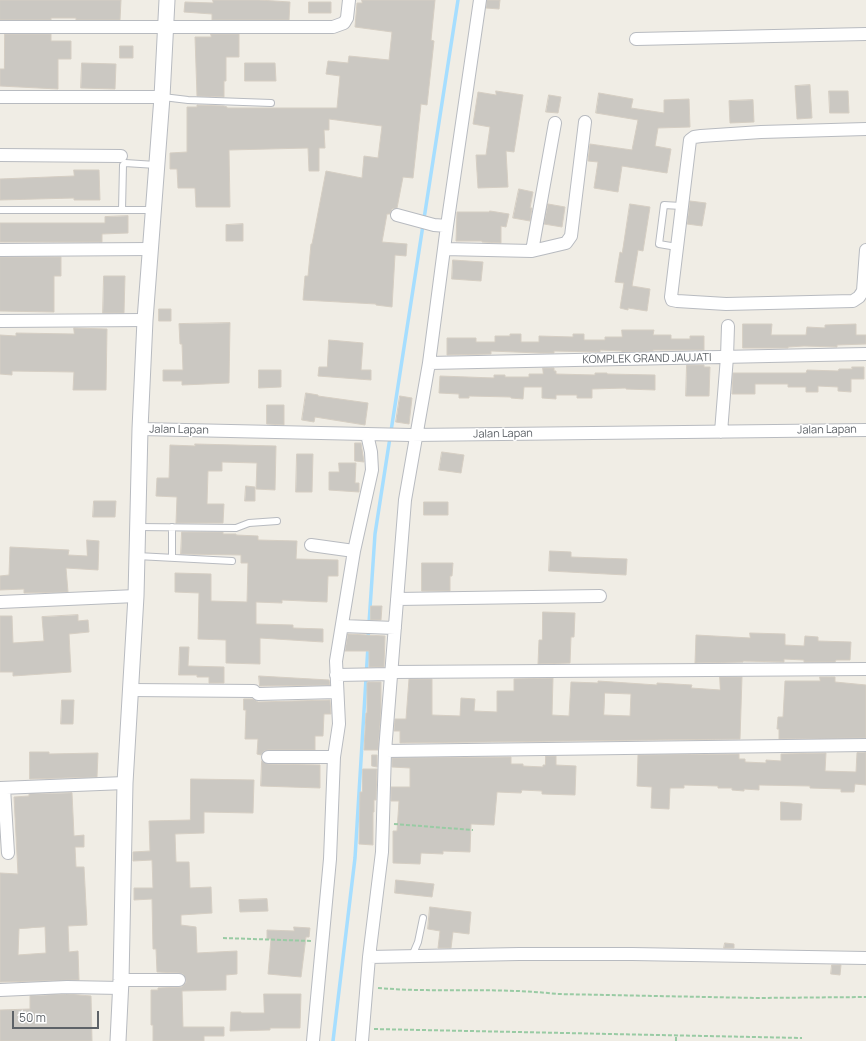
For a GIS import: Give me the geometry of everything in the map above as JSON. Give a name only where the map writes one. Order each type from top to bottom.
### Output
[{"type":"street","points":[[118,1041],[121,984],[126,783],[136,596],[140,429],[145,320],[162,97],[167,0]]},
{"type":"street","points":[[0,27],[333,27],[344,23],[347,18],[349,0]]},
{"type":"street","points":[[362,1035],[369,957],[380,872],[385,751],[405,500],[414,435],[429,363],[447,226],[480,0]]},
{"type":"street","points":[[636,38],[866,34]]},
{"type":"street","points":[[0,97],[162,97]]},
{"type":"street","points":[[444,249],[532,251],[566,243],[571,236],[585,122]]},
{"type":"street","points":[[532,251],[555,124]]},
{"type":"street","points":[[866,129],[761,132],[694,137],[690,140],[688,146],[671,297],[672,300],[676,301],[726,304],[852,301],[859,297],[863,291],[866,250]]},
{"type":"street","points":[[0,156],[121,156]]},
{"type":"street","points":[[397,215],[434,225],[447,226]]},
{"type":"street","points":[[0,250],[150,249]]},
{"type":"street","points":[[0,321],[145,320]]},
{"type":"street","points":[[721,432],[728,326]]},
{"type":"street","name":"KOMPLEK GRAND JAUJATI","points":[[429,363],[866,354]]},
{"type":"street","name":"Jalan Lapan","points":[[140,429],[414,435],[866,430]]},
{"type":"street","points":[[313,1041],[323,941],[330,846],[334,757],[339,724],[337,692],[340,675],[336,661],[345,626],[354,550],[372,470],[372,434]]},
{"type":"street","points":[[311,545],[354,550]]},
{"type":"street","points":[[0,602],[136,596]]},
{"type":"street","points":[[397,599],[600,596]]},
{"type":"street","points":[[345,626],[395,628]]},
{"type":"street","points":[[340,675],[392,673],[866,669]]},
{"type":"street","points":[[131,690],[256,693],[337,692]]},
{"type":"street","points":[[385,751],[866,745]]},
{"type":"street","points":[[268,757],[334,757]]},
{"type":"street","points":[[8,853],[2,788],[126,783]]},
{"type":"street","points":[[369,957],[519,954],[639,954],[866,958]]},
{"type":"street","points":[[0,990],[179,980]]},
{"type":"lane","points":[[162,97],[188,100],[271,103]]},
{"type":"lane","points":[[122,210],[123,164],[157,165]]},
{"type":"lane","points":[[677,247],[659,244],[664,205],[681,206]]},
{"type":"lane","points":[[0,210],[153,210]]},
{"type":"lane","points":[[138,526],[236,528],[249,523],[277,521]]},
{"type":"lane","points":[[172,527],[172,557]]},
{"type":"lane","points":[[137,556],[232,561]]},
{"type":"lane","points":[[412,956],[418,942],[423,918]]},
{"type":"path","points":[[383,824],[473,830]]},
{"type":"path","points":[[223,938],[323,941]]},
{"type":"path","points":[[367,987],[388,989],[499,990],[565,994],[757,998],[866,997]]},
{"type":"path","points":[[362,1035],[676,1035],[802,1038]]},
{"type":"path","points":[[676,1035],[676,1041]]},
{"type":"building","points":[[0,0],[121,0],[120,20],[76,20],[76,18],[51,18],[51,20],[0,20]]},
{"type":"building","points":[[213,0],[290,2],[289,20],[212,20],[212,14],[184,12],[185,2],[213,3]]},
{"type":"building","points":[[362,0],[435,0],[431,40],[434,41],[427,105],[421,104],[413,178],[403,177],[397,208],[392,209],[390,214],[387,214],[382,242],[407,244],[406,256],[395,255],[392,307],[376,304],[303,300],[305,276],[308,276],[311,244],[326,171],[362,178],[364,156],[378,158],[382,126],[329,119],[329,130],[324,130],[325,148],[319,148],[319,171],[309,171],[308,148],[229,150],[230,207],[196,207],[195,188],[178,188],[177,169],[170,169],[170,153],[187,152],[187,107],[197,107],[197,105],[224,106],[227,108],[337,108],[340,76],[326,74],[328,61],[348,63],[349,56],[389,60],[392,32],[355,27],[357,3],[362,3]]},
{"type":"building","points":[[487,0],[500,0],[499,9],[486,8]]},
{"type":"building","points":[[309,2],[331,2],[331,13],[309,13]]},
{"type":"building","points":[[5,34],[51,34],[51,41],[71,41],[71,59],[58,59],[58,89],[0,86],[0,69],[4,69]]},
{"type":"building","points":[[211,34],[239,34],[239,57],[226,57],[224,97],[197,96],[195,37],[211,37]]},
{"type":"building","points":[[120,46],[133,46],[133,58],[120,58]]},
{"type":"building","points":[[82,63],[116,64],[115,89],[81,88]]},
{"type":"building","points":[[245,63],[275,63],[276,81],[245,81]]},
{"type":"building","points":[[810,85],[812,118],[797,119],[795,86]]},
{"type":"building","points":[[496,91],[523,95],[514,152],[506,151],[508,187],[478,188],[476,155],[486,155],[490,127],[473,124],[478,92],[496,95]]},
{"type":"building","points":[[829,91],[848,91],[849,113],[830,113]]},
{"type":"building","points":[[599,93],[633,99],[631,108],[664,113],[664,100],[689,99],[690,127],[658,128],[655,146],[671,149],[667,173],[622,166],[618,192],[594,188],[598,162],[588,161],[590,144],[632,150],[638,120],[596,113]]},
{"type":"building","points":[[549,95],[561,97],[558,113],[546,112]]},
{"type":"building","points":[[753,100],[754,122],[730,123],[729,101]]},
{"type":"building","points":[[74,170],[99,170],[100,200],[74,200],[74,198],[0,200],[0,179],[74,176]]},
{"type":"building","points":[[519,189],[533,192],[530,208],[532,208],[530,221],[513,218]]},
{"type":"building","points":[[690,201],[706,203],[702,226],[687,224]]},
{"type":"building","points":[[548,204],[565,207],[562,227],[544,224]]},
{"type":"building","points":[[630,204],[650,207],[643,251],[638,250],[632,286],[650,289],[647,311],[620,308],[624,283],[615,282],[620,252],[622,253]]},
{"type":"building","points":[[490,211],[509,214],[506,227],[501,226],[501,243],[456,241],[457,212]]},
{"type":"building","points":[[128,216],[128,233],[102,234],[102,242],[0,242],[0,223],[105,223],[105,217]]},
{"type":"building","points":[[243,224],[243,241],[226,241],[226,225]]},
{"type":"building","points":[[0,257],[61,257],[61,276],[54,276],[54,312],[0,311]]},
{"type":"building","points":[[453,260],[483,262],[481,281],[452,279]]},
{"type":"building","points":[[104,276],[125,276],[124,313],[103,313]]},
{"type":"building","points":[[159,309],[171,309],[171,321],[159,321]]},
{"type":"building","points":[[230,323],[229,383],[182,385],[182,381],[163,381],[163,370],[183,370],[182,344],[180,344],[179,324]]},
{"type":"building","points":[[743,324],[772,324],[771,335],[806,335],[807,327],[825,328],[825,325],[856,324],[856,335],[866,335],[866,344],[837,345],[837,347],[804,346],[788,348],[743,348]]},
{"type":"building","points":[[74,328],[107,329],[106,390],[73,390],[74,372],[12,371],[12,375],[0,374],[0,335],[16,336],[16,333],[74,334]]},
{"type":"building","points":[[622,330],[654,330],[653,335],[671,335],[671,339],[690,339],[690,336],[704,336],[704,350],[653,350],[622,352],[600,350],[600,352],[554,351],[554,353],[491,351],[491,354],[447,355],[447,338],[476,338],[476,342],[495,342],[495,336],[521,334],[521,342],[539,342],[539,336],[573,337],[573,334],[584,334],[584,340],[605,340],[605,337],[622,337]]},
{"type":"building","points":[[329,340],[363,343],[361,370],[371,370],[371,380],[318,376],[319,367],[327,367]]},
{"type":"building","points":[[687,365],[704,365],[704,367],[710,367],[709,396],[686,396]]},
{"type":"building","points":[[852,367],[864,367],[864,379],[851,379],[851,392],[838,391],[838,387],[818,386],[818,392],[806,392],[806,387],[788,387],[788,384],[755,384],[755,394],[732,394],[733,373],[806,373],[807,370],[838,371],[839,369],[852,369]]},
{"type":"building","points":[[543,368],[554,368],[556,374],[595,375],[595,373],[607,373],[655,375],[655,390],[626,388],[592,389],[592,398],[577,398],[577,395],[556,395],[556,399],[542,398],[542,387],[524,387],[523,399],[511,397],[469,396],[469,398],[459,398],[459,394],[439,393],[440,376],[494,378],[494,375],[505,375],[505,377],[529,377],[529,374],[543,374]]},
{"type":"building","points":[[259,370],[281,370],[281,387],[259,388]]},
{"type":"building","points":[[306,393],[368,403],[365,425],[315,417],[314,422],[302,420]]},
{"type":"building","points":[[400,396],[412,398],[409,424],[396,422]]},
{"type":"building","points":[[267,405],[284,405],[284,425],[267,424]]},
{"type":"building","points":[[355,443],[361,443],[364,462],[355,461]]},
{"type":"building","points":[[195,444],[276,446],[275,490],[256,489],[257,463],[222,462],[222,471],[208,471],[207,504],[224,504],[223,523],[176,523],[177,497],[156,496],[157,478],[169,478],[170,445],[195,446]]},
{"type":"building","points":[[442,452],[464,455],[461,473],[439,470]]},
{"type":"building","points":[[297,454],[313,454],[312,492],[296,492]]},
{"type":"building","points":[[339,463],[356,463],[355,483],[359,483],[359,492],[329,490],[329,472],[339,472]]},
{"type":"building","points":[[246,486],[255,487],[255,501],[245,501]]},
{"type":"building","points":[[94,501],[116,501],[115,517],[93,517]]},
{"type":"building","points":[[424,502],[448,502],[448,515],[424,515]]},
{"type":"building","points":[[182,532],[223,532],[223,534],[258,536],[258,540],[297,541],[296,559],[338,560],[338,576],[328,576],[327,602],[282,600],[282,603],[256,602],[256,624],[293,625],[293,628],[323,629],[323,642],[260,638],[260,664],[226,663],[226,640],[198,639],[199,593],[175,592],[175,573],[211,574],[211,601],[247,602],[248,563],[241,563],[241,555],[181,554]]},
{"type":"building","points":[[87,540],[99,541],[98,570],[66,568],[68,592],[24,593],[24,589],[0,590],[0,576],[9,575],[10,547],[69,550],[68,555],[87,556]]},
{"type":"building","points":[[550,551],[571,552],[571,557],[627,559],[626,575],[549,571]]},
{"type":"building","points":[[422,563],[453,563],[452,576],[450,576],[450,591],[422,591]]},
{"type":"building","points":[[371,606],[382,606],[381,620],[371,620]]},
{"type":"building","points":[[543,612],[575,613],[574,637],[571,637],[570,663],[538,664],[539,640],[542,640]]},
{"type":"building","points":[[78,615],[78,621],[88,620],[89,632],[69,634],[71,672],[13,676],[13,672],[0,672],[0,616],[12,616],[13,643],[44,641],[42,617]]},
{"type":"building","points":[[750,633],[785,634],[785,645],[804,646],[805,636],[818,637],[818,641],[851,642],[850,660],[836,660],[835,662],[804,662],[804,660],[784,659],[784,662],[743,661],[695,663],[696,635],[750,638]]},
{"type":"building","points":[[348,634],[385,636],[384,667],[369,667],[369,651],[345,651]]},
{"type":"building","points":[[180,647],[189,647],[188,666],[224,667],[224,683],[209,683],[209,677],[179,675]]},
{"type":"building","points":[[259,676],[329,680],[330,685],[260,686]]},
{"type":"building","points":[[720,677],[742,677],[740,739],[400,743],[400,731],[394,731],[395,719],[406,719],[409,679],[432,679],[432,715],[460,716],[461,698],[475,699],[474,711],[497,712],[497,691],[514,691],[514,679],[553,678],[552,715],[569,716],[571,682],[598,683],[598,681],[657,685],[657,683],[692,685],[691,688],[720,690]],"holes":[[[605,693],[631,694],[630,716],[604,715]]]},
{"type":"building","points":[[820,677],[835,677],[835,682],[866,685],[866,738],[779,739],[779,729],[777,729],[778,717],[783,717],[785,681],[820,681]]},
{"type":"building","points":[[368,682],[381,682],[381,712],[378,750],[364,750]]},
{"type":"building","points":[[244,699],[253,699],[258,702],[330,700],[331,714],[324,714],[323,736],[315,736],[315,750],[268,750],[264,751],[261,755],[257,754],[258,739],[245,739],[246,710],[244,710]]},
{"type":"building","points":[[62,700],[74,700],[73,724],[61,724]]},
{"type":"building","points":[[30,752],[49,752],[49,754],[98,753],[97,777],[30,779]]},
{"type":"building","points":[[866,752],[866,785],[855,784],[854,792],[841,792],[841,789],[810,788],[810,786],[759,785],[759,790],[744,789],[744,791],[732,790],[732,788],[718,788],[718,786],[684,785],[684,788],[670,788],[669,809],[651,808],[652,787],[637,786],[638,755],[739,754],[739,759],[745,759],[745,762],[766,763],[766,760],[781,761],[781,754],[826,753],[825,771],[856,772],[857,753]]},
{"type":"building","points":[[372,755],[377,755],[377,767],[372,766]]},
{"type":"building","points":[[546,756],[556,756],[556,765],[576,766],[575,795],[542,794],[542,791],[522,790],[521,793],[497,792],[494,825],[471,824],[470,852],[443,851],[443,854],[421,853],[420,864],[393,863],[393,831],[397,831],[399,801],[391,801],[391,787],[410,787],[410,768],[392,767],[392,758],[511,757],[511,764],[543,767],[543,765],[545,765]]},
{"type":"building","points":[[262,761],[268,764],[320,765],[320,788],[261,786]]},
{"type":"building","points":[[363,769],[377,769],[376,800],[374,800],[373,812],[373,845],[359,844],[360,792],[362,792]]},
{"type":"building","points":[[191,779],[254,780],[253,813],[204,812],[204,833],[175,834],[176,862],[189,862],[190,888],[211,887],[212,913],[181,915],[181,925],[196,927],[197,953],[237,951],[237,974],[226,975],[226,990],[182,991],[183,1027],[224,1027],[224,1036],[204,1036],[204,1041],[153,1041],[153,1025],[151,1025],[151,990],[158,990],[158,988],[182,987],[186,983],[186,980],[183,974],[157,972],[156,949],[153,949],[152,899],[134,900],[134,888],[153,888],[152,860],[133,861],[133,852],[150,851],[149,821],[190,820]]},
{"type":"building","points":[[72,793],[74,836],[84,835],[84,847],[75,847],[76,867],[84,867],[87,925],[68,926],[69,952],[78,951],[79,980],[0,982],[0,873],[18,874],[14,797],[29,796],[29,794]],"holes":[[[45,927],[46,953],[18,955],[19,929]]]},
{"type":"building","points":[[781,802],[802,804],[801,820],[781,820]]},
{"type":"building","points":[[396,880],[434,884],[432,897],[395,893]]},
{"type":"building","points":[[267,899],[268,911],[240,912],[239,900]]},
{"type":"building","points":[[430,907],[471,912],[469,934],[453,932],[451,948],[438,948],[440,931],[428,929]]},
{"type":"building","points":[[294,927],[310,928],[309,937],[306,937],[301,977],[268,974],[271,939],[267,939],[267,930],[294,931]]},
{"type":"building","points":[[725,943],[734,944],[734,948],[724,948]]},
{"type":"building","points":[[832,965],[841,965],[840,975],[831,974]]},
{"type":"building","points":[[67,994],[91,996],[92,1041],[0,1041],[0,1010],[30,1009],[30,996]]},
{"type":"building","points":[[264,994],[301,994],[300,1028],[270,1028],[270,1030],[230,1031],[231,1012],[264,1013]]},
{"type":"waterway","points":[[368,638],[375,534],[458,0]]},
{"type":"waterway","points":[[333,1041],[355,858],[368,646]]}]
